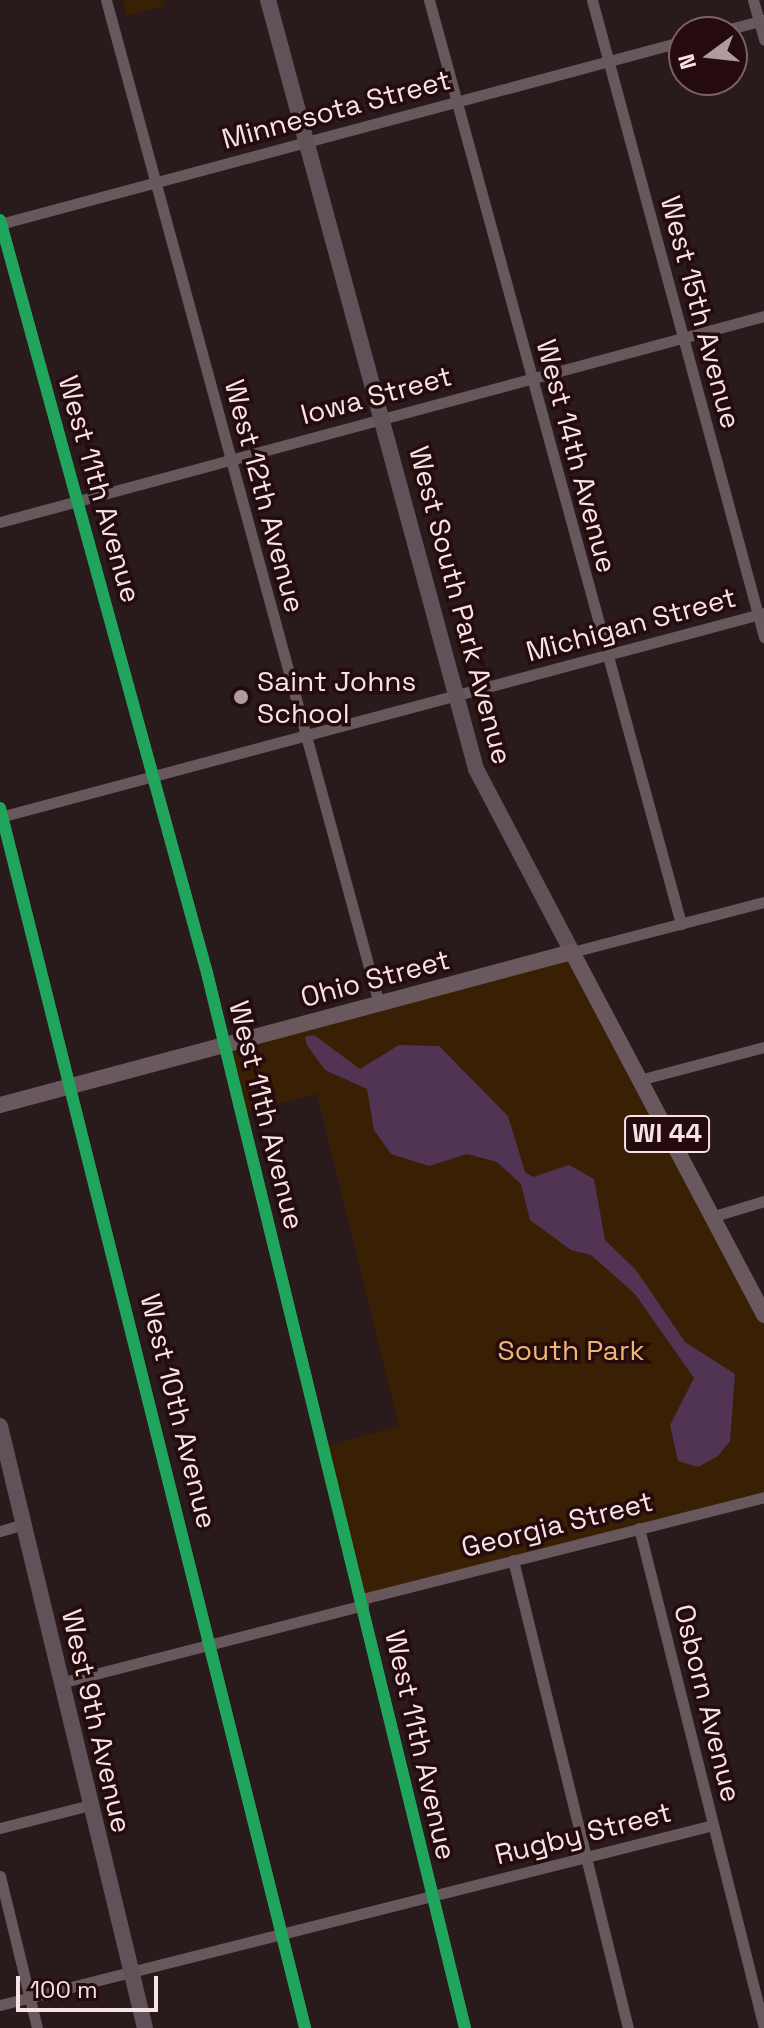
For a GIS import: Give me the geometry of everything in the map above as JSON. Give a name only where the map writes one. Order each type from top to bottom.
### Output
[{"type":"main road","name":"West South Park Avenue","points":[[268,0],[481,780],[764,1315]]},
{"type":"main road","name":"Ohio Street","points":[[0,1105],[572,952]]},
{"type":"main road","name":"West 9th Avenue","points":[[0,1426],[145,2028]]},
{"type":"street","name":"West 12th Avenue","points":[[106,0],[379,1004]]},
{"type":"street","name":"West 14th Avenue","points":[[429,0],[681,924]]},
{"type":"street","name":"West 15th Avenue","points":[[592,0],[761,614],[764,637]]},
{"type":"street","points":[[753,0],[762,20],[764,39]]},
{"type":"street","name":"Minnesota Street","points":[[0,222],[668,45]]},
{"type":"street","name":"West 11th Avenue","points":[[0,222],[155,778],[225,1045],[465,2028]]},
{"type":"street","name":"Iowa Street","points":[[0,522],[764,316]]},
{"type":"street","name":"Michigan Street","points":[[1,814],[155,778],[761,614]]},
{"type":"street","name":"West 10th Avenue","points":[[1,814],[74,1085],[305,2028]]},
{"type":"street","name":"Ohio Street","points":[[572,952],[764,902]]},
{"type":"street","points":[[639,1080],[764,1047]]},
{"type":"street","points":[[711,1217],[764,1201]]},
{"type":"street","name":"Georgia Street","points":[[60,1683],[513,1560],[764,1497]]},
{"type":"street","points":[[0,1531],[24,1524]]},
{"type":"street","name":"Osborn Avenue","points":[[639,1528],[764,2028]]},
{"type":"street","points":[[513,1560],[628,2028]]},
{"type":"street","points":[[0,1828],[90,1805]]},
{"type":"street","name":"Rugby Street","points":[[0,2005],[713,1825]]},
{"type":"street","points":[[0,1876],[37,2028]]},
{"type":"green space","points":[[123,0],[163,0],[164,6],[127,16]]},
{"type":"green space","name":"South Park","points":[[572,953],[764,1314],[764,1497],[362,1598],[324,1447],[399,1426],[317,1094],[241,1113],[225,1045]]},
{"type":"shaded area","points":[[314,1035],[360,1069],[399,1045],[439,1046],[508,1116],[525,1172],[533,1177],[569,1165],[594,1179],[605,1240],[636,1270],[685,1342],[735,1374],[730,1441],[718,1456],[698,1467],[678,1461],[670,1425],[694,1378],[635,1294],[591,1255],[571,1250],[530,1220],[521,1184],[497,1162],[467,1154],[429,1166],[391,1154],[374,1130],[367,1089],[325,1070],[307,1045],[305,1037]]},
{"type":"cycle path","points":[[0,220],[207,973],[465,2028]]},
{"type":"cycle path","points":[[0,808],[305,2028]]},
{"type":"place","name":"Saint Johns School","points":[[241,697]]}]
